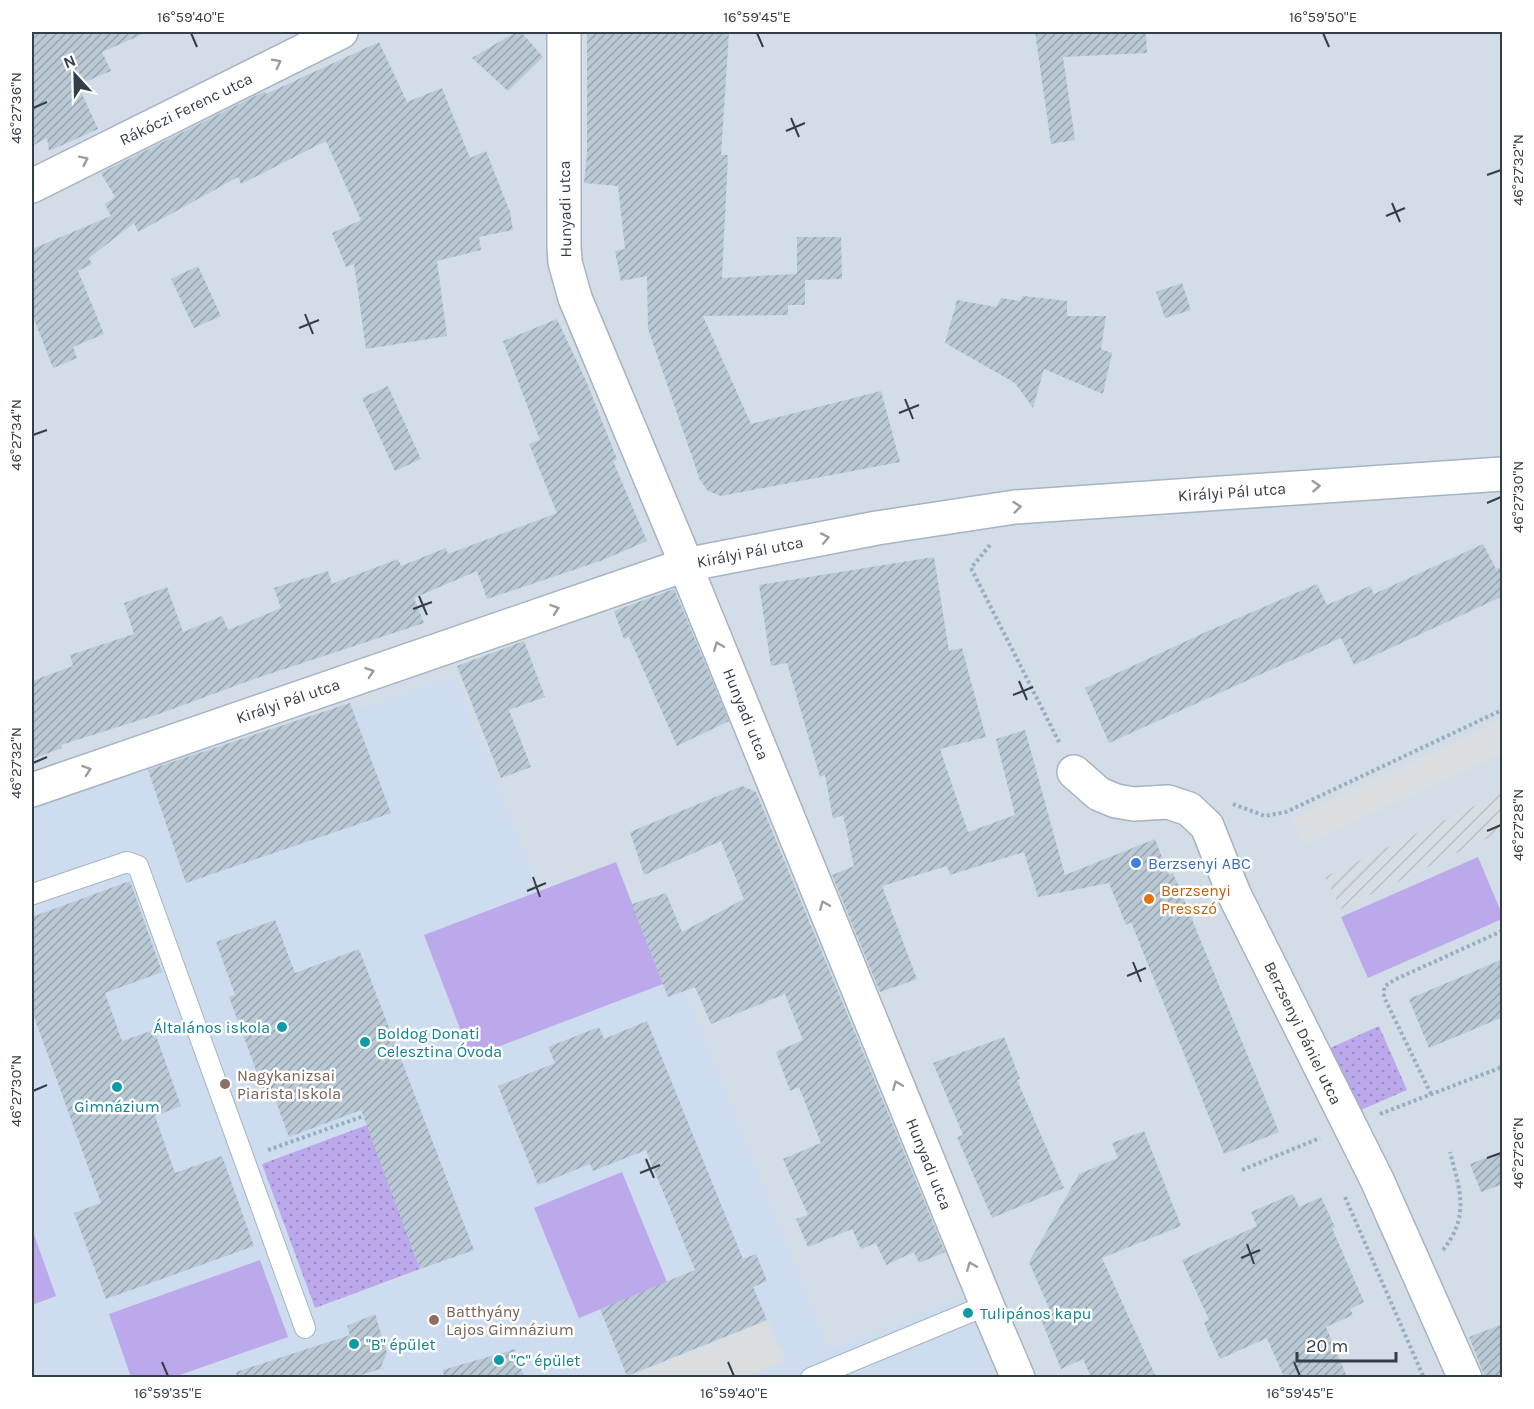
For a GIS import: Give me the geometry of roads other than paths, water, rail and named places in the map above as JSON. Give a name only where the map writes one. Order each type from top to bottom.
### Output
[{"type":"street","name":"Rákóczi Ferenc utca","points":[[32,186],[341,32]]},
{"type":"street","name":"Hunyadi utca","points":[[564,32],[565,262],[575,298],[676,538],[685,565],[1018,1377]]},
{"type":"street","name":"Királyi Pál utca","points":[[32,790],[685,565],[877,528],[1016,507],[1503,474]]},
{"type":"street","name":"Berzsenyi Dániel utca","points":[[1074,772],[1099,794],[1116,801],[1134,804],[1168,802],[1189,809],[1207,826],[1234,894],[1377,1180],[1418,1277],[1465,1377]]},
{"type":"lane","points":[[32,893],[127,862],[138,866],[305,1328]]},
{"type":"lane","points":[[811,1377],[987,1305]]},
{"type":"place","name":"Berzsenyi ABC","points":[[1136,863]]},
{"type":"place","name":"Berzsenyi Presszó","points":[[1149,899]]},
{"type":"place","name":"Általános iskola","points":[[282,1027]]},
{"type":"place","name":"Boldog Donati Celesztina Óvoda","points":[[365,1042]]},
{"type":"place","name":"Nagykanizsai Piarista Iskola","points":[[225,1084]]},
{"type":"place","name":"Gimnázium","points":[[117,1087]]},
{"type":"place","name":"Tulipános kapu","points":[[968,1313]]},
{"type":"place","name":"Batthyány Lajos Gimnázium","points":[[434,1320]]},
{"type":"place","name":"\"B\" épület","points":[[354,1344]]},
{"type":"place","name":"\"C\" épület","points":[[499,1360]]}]
